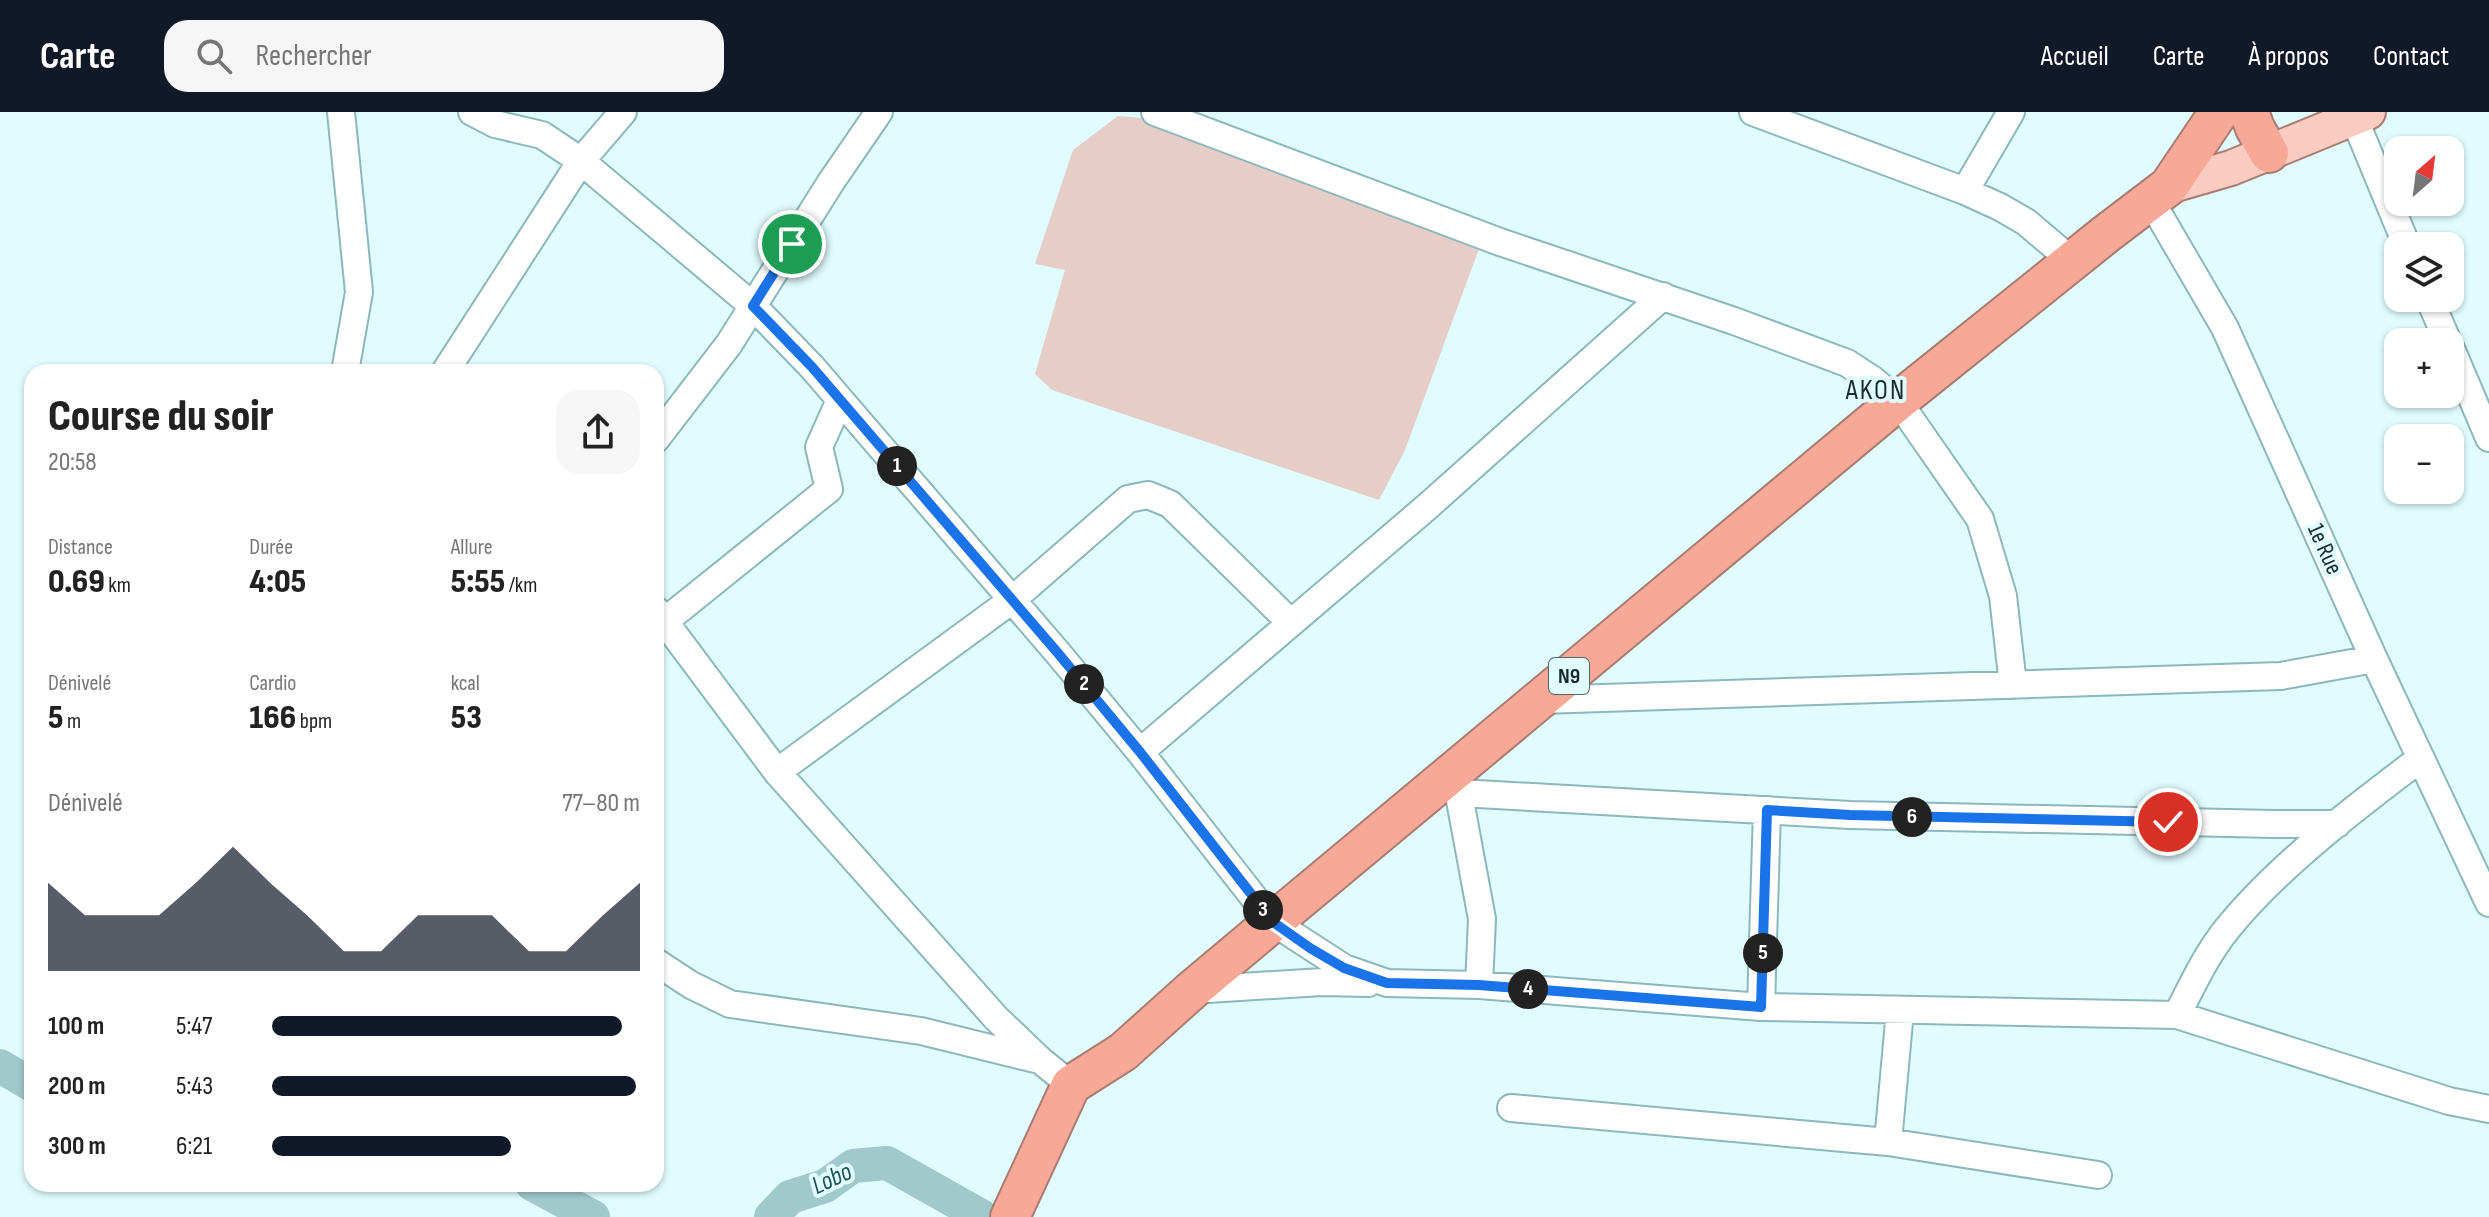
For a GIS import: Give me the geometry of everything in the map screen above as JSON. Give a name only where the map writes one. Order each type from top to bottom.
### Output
[{"type":"highway","name":"N9","points":[[1071,1085],[1123,1052],[1273,922],[1457,782],[1541,700],[1898,401],[2160,194],[2219,112]]},
{"type":"highway","points":[[2249,112],[2269,153]]},
{"type":"highway","points":[[1013,1210],[1071,1085]]},
{"type":"main road","points":[[2160,194],[2361,115]]},
{"type":"street","points":[[341,112],[359,292],[348,364]]},
{"type":"street","points":[[472,112],[495,124],[542,135],[581,161],[753,306],[840,400],[1012,600],[1140,752],[1273,922],[1344,968],[1387,983]]},
{"type":"street","points":[[450,364],[581,161],[623,112]]},
{"type":"street","points":[[664,429],[729,344],[879,112]]},
{"type":"street","points":[[1155,112],[1500,242],[1663,296],[1847,363],[1873,380],[1898,401],[1980,519],[2003,596],[2013,685]]},
{"type":"street","points":[[1753,112],[1965,191],[2026,222],[2073,262]]},
{"type":"street","points":[[1965,191],[2011,112]]},
{"type":"street","points":[[2361,115],[2402,232]]},
{"type":"street","name":"1e Rue","points":[[2160,194],[2225,328],[2374,659],[2489,903]]},
{"type":"street","points":[[1140,752],[1428,506],[1663,296]]},
{"type":"street","points":[[2464,379],[2489,438]]},
{"type":"street","points":[[664,613],[829,489],[819,447],[840,400]]},
{"type":"street","points":[[777,772],[1012,600],[1128,499],[1148,495],[1170,504],[1291,623]]},
{"type":"street","points":[[664,621],[777,772],[996,1018],[1071,1085]]},
{"type":"street","points":[[1541,700],[2281,676],[2374,659]]},
{"type":"street","points":[[2177,1015],[2226,930],[2278,876],[2337,824],[2421,758]]},
{"type":"street","points":[[1479,985],[1482,919],[1457,782],[1866,816],[2337,824]]},
{"type":"street","points":[[1761,1007],[1767,810]]},
{"type":"street","points":[[664,967],[730,1004],[921,1031],[1040,1060]]},
{"type":"street","points":[[1192,990],[1322,982],[1479,985],[1761,1007],[2177,1015],[2449,1101],[2489,1109]]},
{"type":"street","points":[[1888,1142],[1900,1011]]},
{"type":"street","points":[[1511,1108],[1888,1142],[2098,1175]]},
{"type":"shaded area","points":[[1118,116],[1157,119],[1480,246],[1405,450],[1379,500],[1052,390],[1035,374],[1065,270],[1035,264],[1073,150]]},
{"type":"waterway","name":"Lobo","points":[[0,1066],[24,1080]]},
{"type":"waterway","name":"Lobo","points":[[771,1217],[790,1197],[825,1186],[853,1166],[887,1163],[983,1217]]},
{"type":"waterway","name":"Lobo","points":[[547,1192],[593,1217]]},
{"type":"district","name":"AKON","points":[[1876,390]]},
{"type":"route","points":[[792,244],[753,306],[812,367],[1057,652],[1273,922],[1344,968],[1387,983],[1479,985],[1761,1007],[1767,810],[1850,815],[2168,822]]}]
